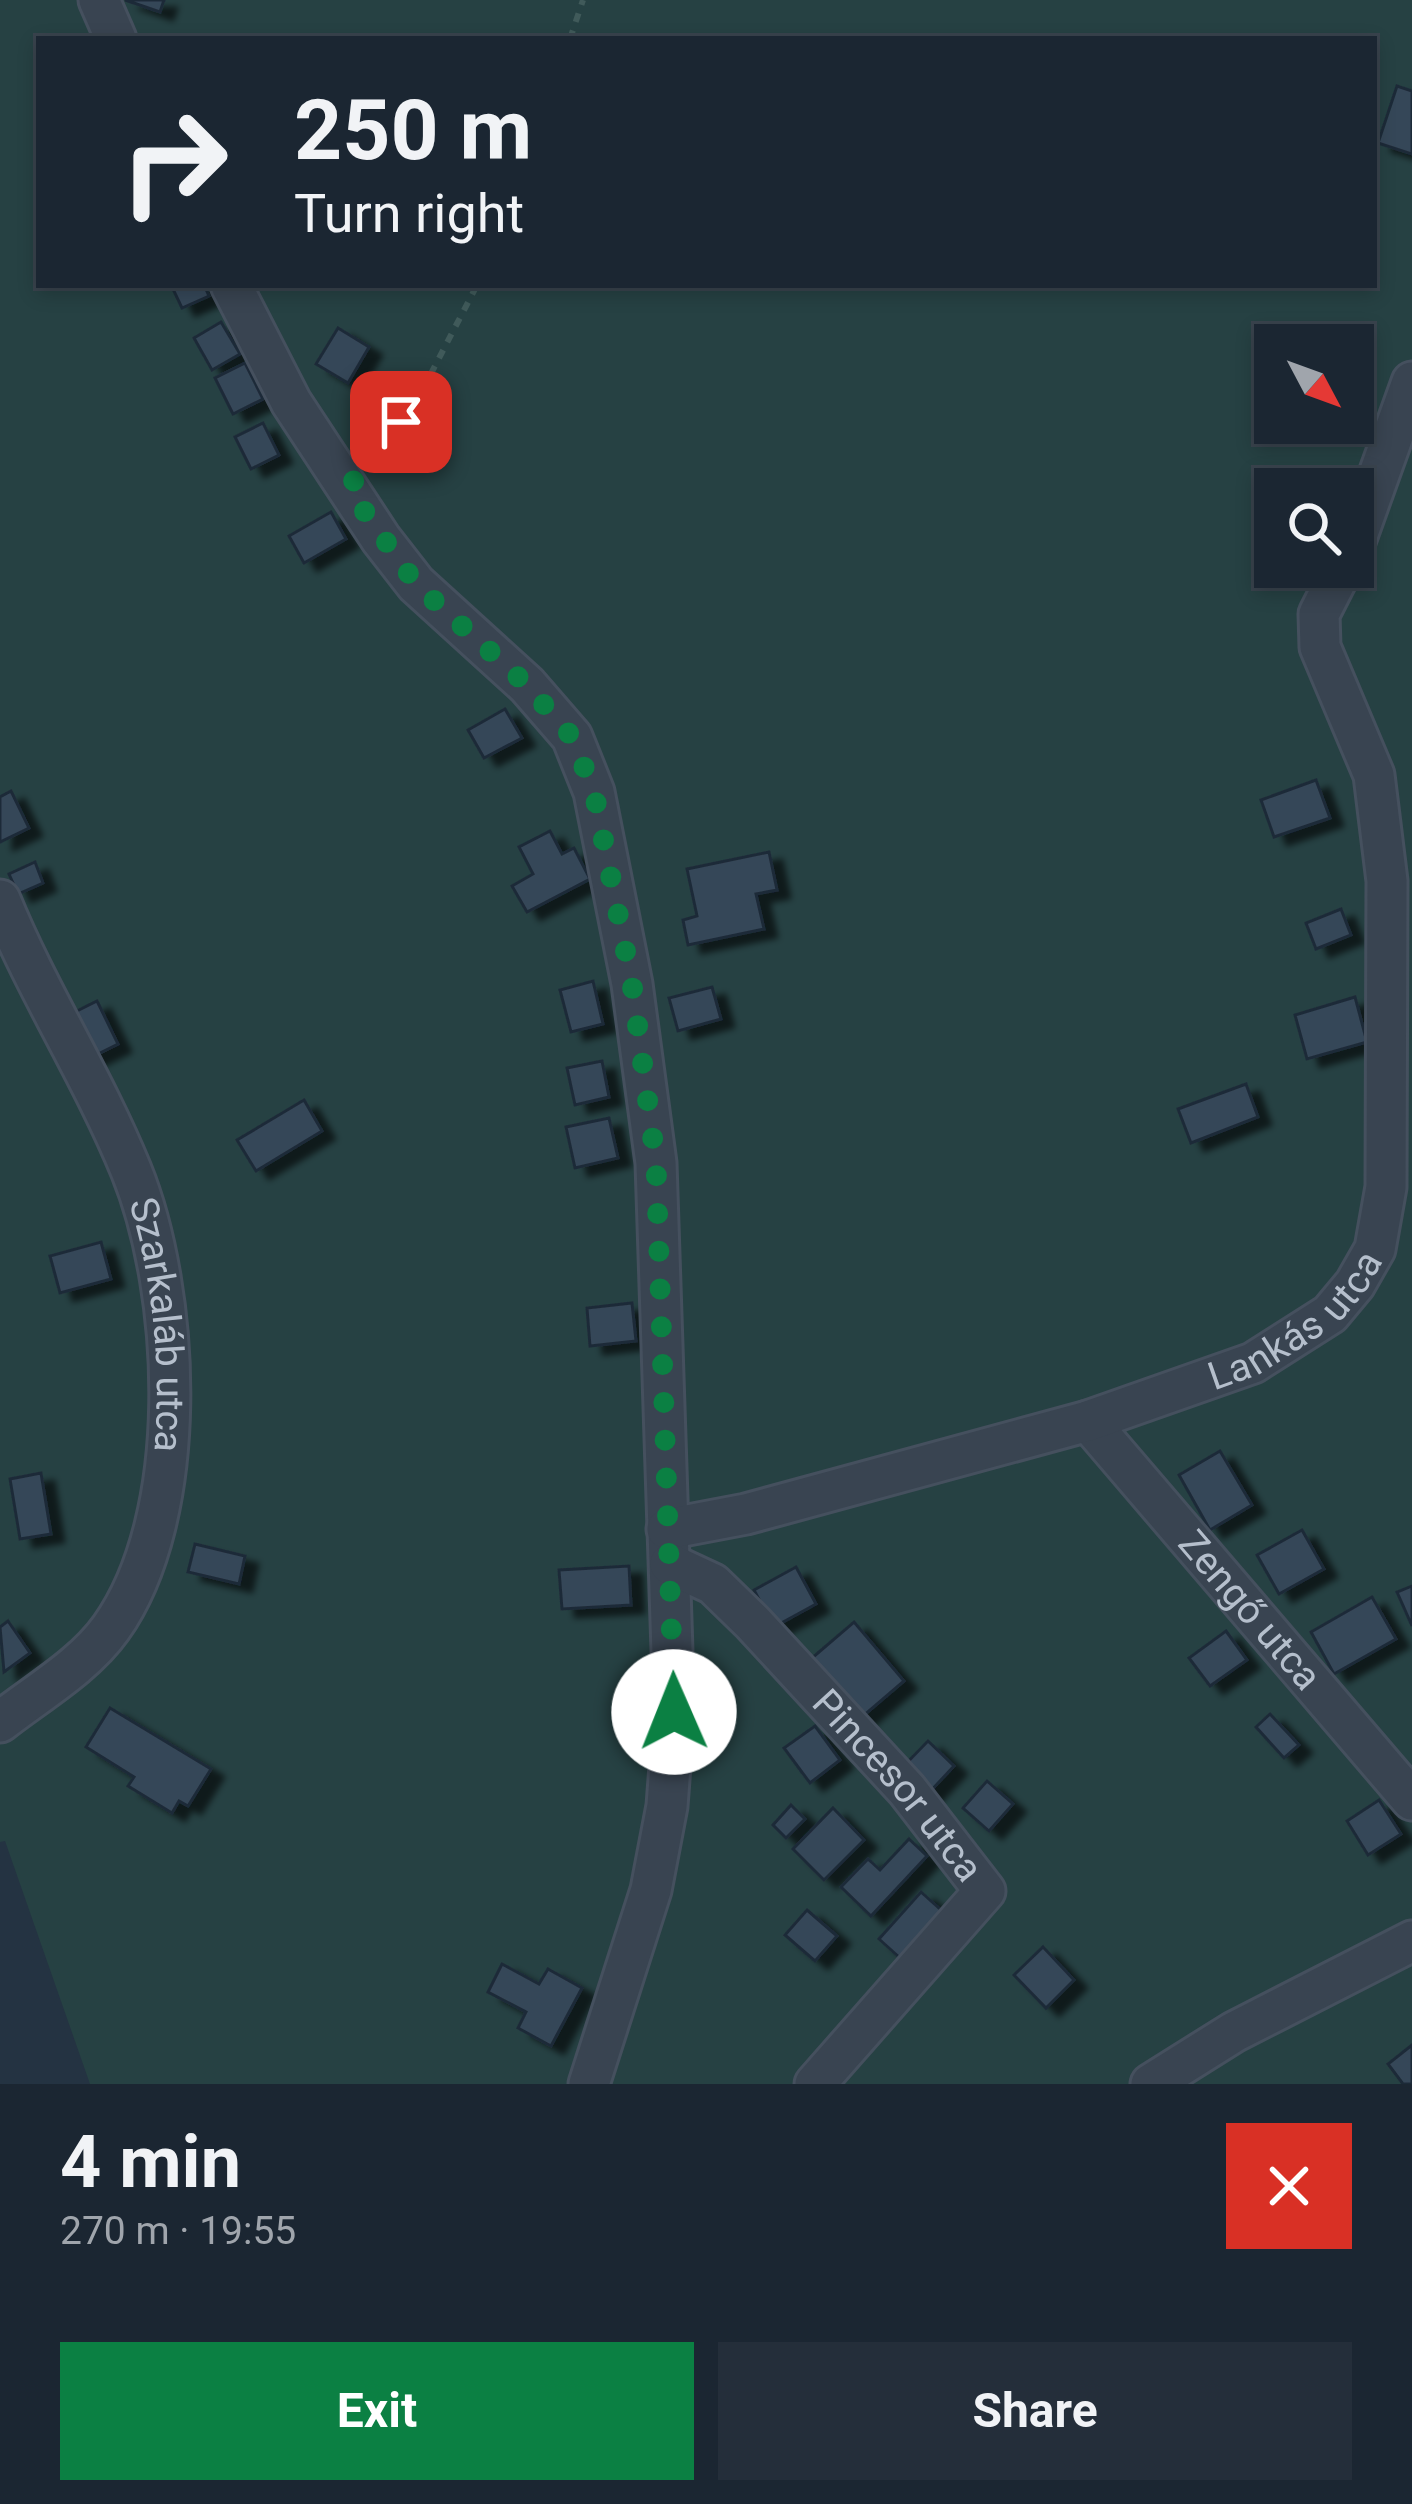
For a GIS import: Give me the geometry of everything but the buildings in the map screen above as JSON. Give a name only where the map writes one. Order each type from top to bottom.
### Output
[{"type":"street","points":[[99,0],[115,36]]},
{"type":"street","points":[[232,288],[291,402],[416,584],[527,685],[572,737],[594,792],[632,984],[656,1163],[674,1712],[667,1806],[651,1889],[589,2084]]},
{"type":"street","points":[[1374,488],[1412,382]]},
{"type":"street","name":"Lankás utca","points":[[669,1546],[746,1514],[1088,1421],[1253,1364],[1290,1345],[1330,1315],[1376,1249],[1386,1187],[1387,881],[1374,775],[1320,647],[1319,614],[1332,588]]},
{"type":"street","name":"Szarkaláb utca","points":[[0,899],[33,981],[130,1168],[147,1216],[158,1256],[170,1437],[163,1505],[134,1594],[108,1633],[76,1664],[0,1721]]},
{"type":"street","name":"Zengő utca","points":[[1088,1421],[1412,1800]]},
{"type":"street","name":"Pincesor utca","points":[[669,1546],[753,1623],[907,1790],[985,1891],[815,2084]]},
{"type":"street","points":[[1151,2084],[1234,2032],[1412,1940]]},
{"type":"path","points":[[571,36],[583,0]]},
{"type":"path","points":[[348,488],[381,453],[422,391],[475,288]]},
{"type":"green space","points":[[0,0],[1412,0],[1412,2084],[90,2084],[5,1841],[0,1842]]},
{"type":"route","points":[[401,422],[381,453],[348,488],[416,584],[527,685],[572,737],[594,792],[632,984],[656,1163],[674,1712]]}]
